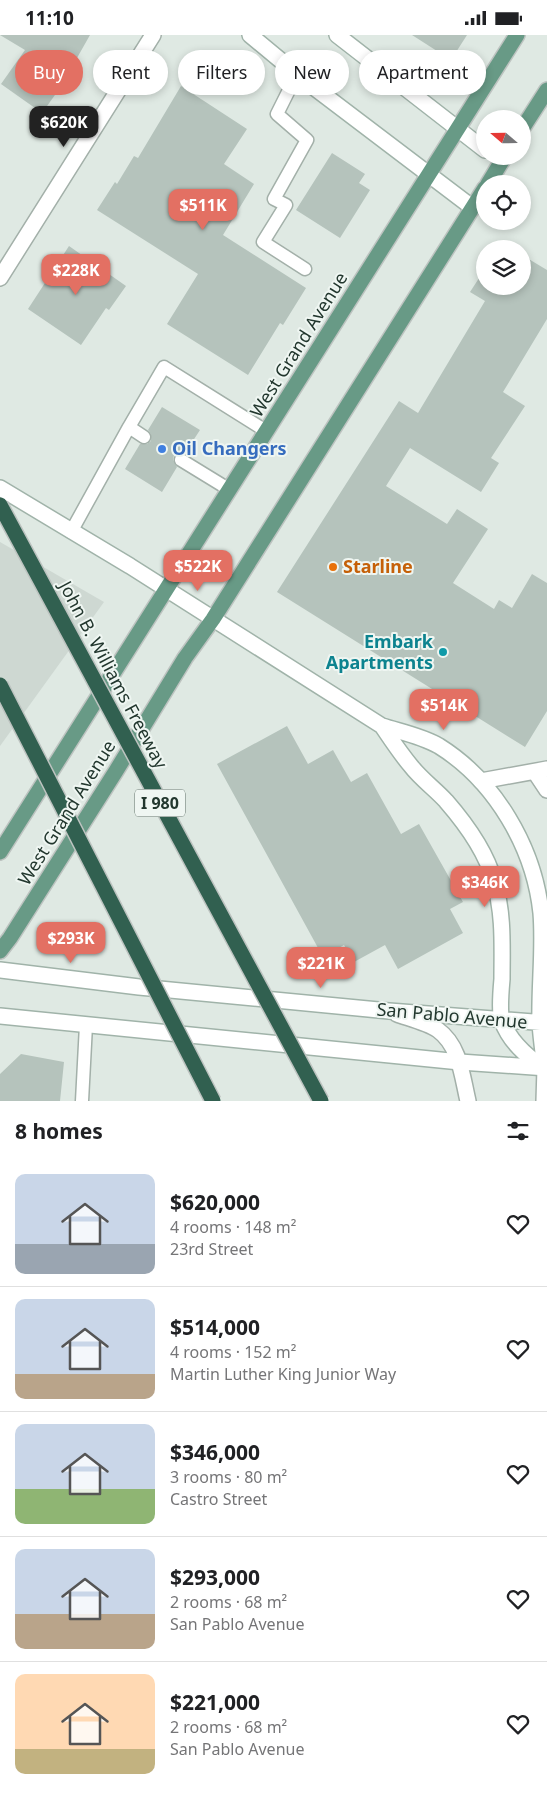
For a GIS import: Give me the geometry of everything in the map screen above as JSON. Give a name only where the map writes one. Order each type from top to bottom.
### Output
[{"type":"highway","name":"John B. Williams Freeway","points":[[0,505],[321,1101]]},
{"type":"highway","points":[[0,685],[213,1101]]},
{"type":"main road","points":[[0,278],[153,35]]},
{"type":"main road","points":[[250,35],[275,56]]},
{"type":"main road","points":[[337,35],[476,143]]},
{"type":"main road","name":"West Grand Avenue","points":[[0,852],[517,35]]},
{"type":"main road","points":[[531,115],[547,90]]},
{"type":"main road","points":[[324,95],[428,175],[473,207]]},
{"type":"main road","name":"West Grand Avenue","points":[[0,951],[185,658],[213,619],[476,202]]},
{"type":"main road","points":[[0,488],[382,726],[416,736],[439,746],[481,781],[505,811],[523,844],[544,916],[546,1068],[544,1101]]},
{"type":"main road","points":[[382,726],[412,767],[446,801],[474,837],[486,858],[500,905],[502,930],[502,1019],[517,1046],[529,1058],[546,1068]]},
{"type":"main road","points":[[481,781],[541,770],[547,791]]},
{"type":"main road","name":"San Pablo Avenue","points":[[0,970],[139,987],[389,1011],[544,1023]]},
{"type":"main road","points":[[389,1011],[437,1029],[450,1042],[460,1062],[468,1101]]},
{"type":"main road","points":[[0,1016],[460,1062],[546,1068]]},
{"type":"lane","points":[[286,95],[277,114],[307,140],[274,199],[286,205],[263,243],[305,269]]},
{"type":"lane","points":[[71,531],[164,367],[266,431]]},
{"type":"lane","points":[[129,427],[144,437]]},
{"type":"lane","points":[[181,461],[230,490]]},
{"type":"lane","points":[[82,1101],[86,1025]]},
{"type":"shaded area","points":[[0,542],[104,602],[0,746]]},
{"type":"building","points":[[0,35],[90,35],[82,50],[25,50]]},
{"type":"building","points":[[412,35],[467,35],[457,50],[435,50]]},
{"type":"building","points":[[15,64],[15,94],[1,84]]},
{"type":"building","points":[[178,91],[178,95],[195,95],[247,129],[224,164],[254,184],[223,235],[306,288],[283,325],[280,323],[248,375],[167,324],[198,274],[97,210],[115,182],[117,184],[134,156],[138,158]]},
{"type":"building","points":[[17,95],[55,95],[42,113]]},
{"type":"building","points":[[332,153],[365,174],[359,183],[370,190],[340,238],[296,210]]},
{"type":"building","points":[[69,246],[126,286],[109,310],[106,308],[81,345],[28,309]]},
{"type":"building","points":[[531,260],[547,270],[547,319],[503,392],[525,406],[491,458],[499,463],[481,492],[410,448],[386,486],[447,524],[457,509],[488,529],[453,583],[494,609],[499,600],[512,608],[532,574],[547,583],[547,711],[525,747],[277,592],[399,401],[418,413],[485,301],[470,292],[476,283],[476,295],[531,295]]},
{"type":"building","name":"Oil Changers","points":[[162,407],[200,430],[185,453],[181,452],[174,455],[173,460],[177,467],[162,492],[125,469],[140,444],[147,444],[151,441],[151,434],[148,430]]},
{"type":"building","points":[[287,726],[308,764],[333,750],[351,782],[367,773],[401,834],[419,824],[463,902],[450,909],[463,933],[398,969],[385,945],[354,962],[344,945],[323,957],[217,764]]},
{"type":"building","points":[[21,1054],[64,1062],[60,1101],[0,1101],[0,1074]]},
{"type":"place","name":"Oil Changers","points":[[162,449]]},
{"type":"place","name":"Starline","points":[[333,567]]},
{"type":"place","name":"Embark Apartments","points":[[443,652]]}]
